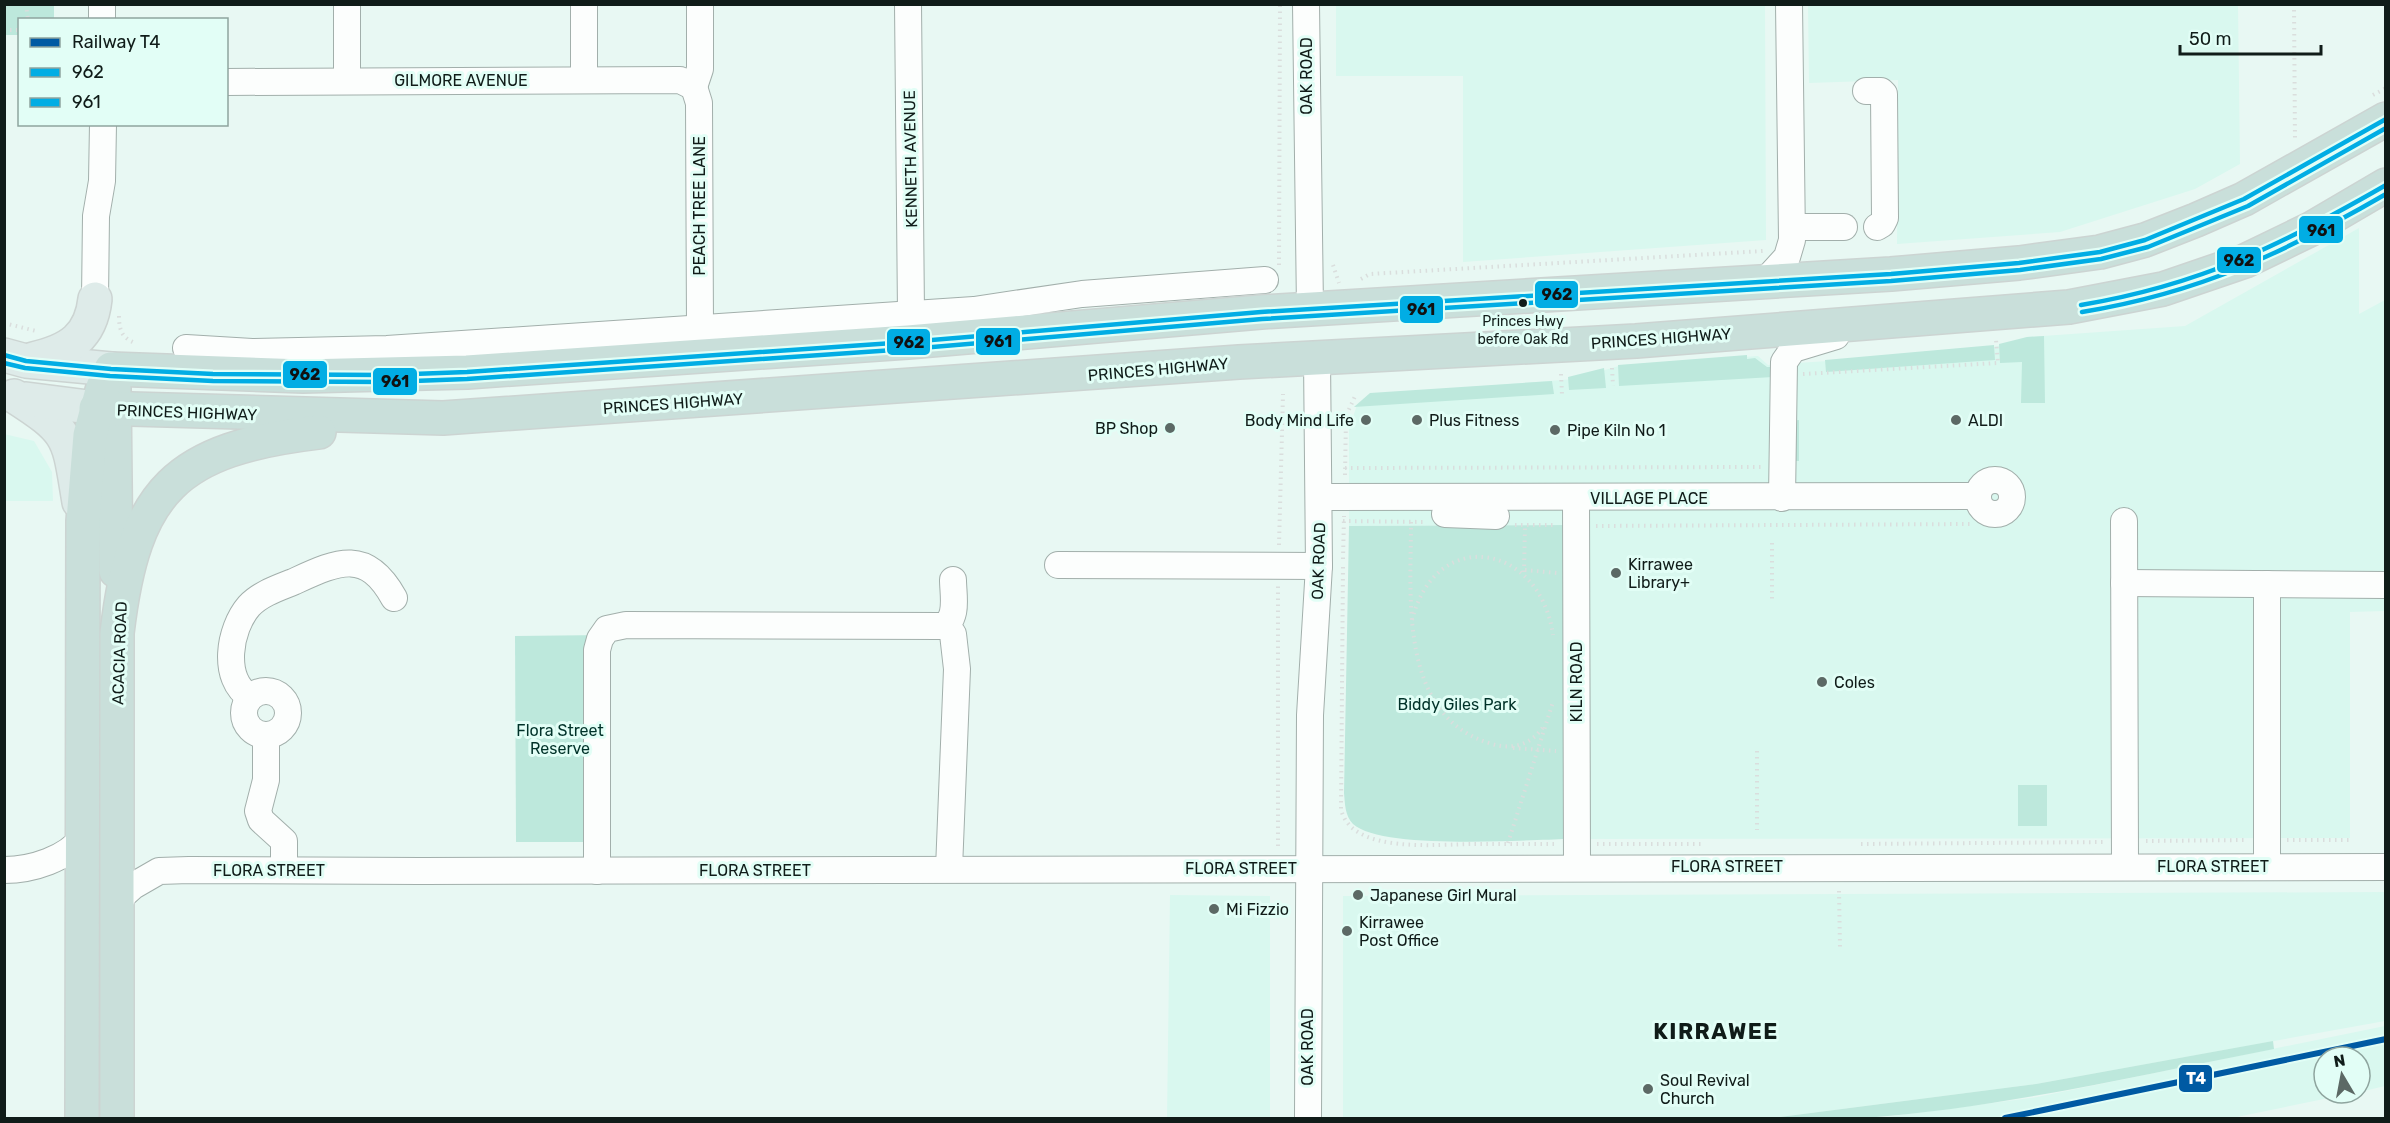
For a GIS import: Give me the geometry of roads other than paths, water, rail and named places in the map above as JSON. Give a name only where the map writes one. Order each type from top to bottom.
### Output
[{"type":"highway","points":[[117,633],[106,409],[111,369],[303,376],[456,372],[897,343],[1310,309],[1891,274],[2019,263],[2100,252],[2145,240],[2244,199],[2385,119]]},
{"type":"highway","name":"PRINCES HIGHWAY","points":[[106,409],[443,418],[1317,358],[1384,356],[1861,324],[2069,307],[2163,289],[2245,261],[2277,247],[2385,185]]},
{"type":"highway","name":"OAK ROAD","points":[[1310,309],[1317,358]]},
{"type":"highway","name":"ACACIA ROAD","points":[[82,1119],[83,521],[90,435],[106,409]]},
{"type":"highway","name":"ACACIA ROAD","points":[[117,1119],[117,633],[124,575],[138,534],[162,495],[196,465],[226,451],[265,439],[443,418]]},
{"type":"main road","points":[[15,358],[56,352],[77,340],[107,306]]},
{"type":"main road","points":[[15,358],[111,369]]},
{"type":"main road","points":[[9,395],[59,405],[106,409]]},
{"type":"main road","points":[[9,395],[49,418],[64,435],[71,456],[83,521]]},
{"type":"street","points":[[347,4],[347,80]]},
{"type":"street","points":[[584,4],[584,79]]},
{"type":"street","points":[[694,87],[700,69],[700,4]]},
{"type":"street","name":"KENNETH AVENUE","points":[[908,4],[912,314]]},
{"type":"street","name":"OAK ROAD","points":[[1306,4],[1310,309]]},
{"type":"street","points":[[1766,280],[1787,256],[1792,240],[1788,92],[1789,4]]},
{"type":"street","name":"GILMORE AVENUE","points":[[228,82],[680,80],[694,87]]},
{"type":"street","name":"PEACH TREE LANE","points":[[694,87],[699,104],[700,327]]},
{"type":"street","points":[[1862,91],[1881,91],[1884,94],[1885,218],[1877,227]]},
{"type":"street","points":[[103,126],[102,181],[96,216],[107,306]]},
{"type":"street","points":[[1792,227],[1844,227]]},
{"type":"street","points":[[186,348],[252,352],[387,349],[974,310],[1082,294],[1272,274]]},
{"type":"street","points":[[1782,498],[1782,371],[1787,354],[1799,346],[1825,341],[1861,324]]},
{"type":"street","name":"OAK ROAD","points":[[1308,1119],[1310,715],[1320,566],[1317,358]]},
{"type":"street","points":[[1496,481],[1434,482],[1412,509],[1505,520]]},
{"type":"street","name":"VILLAGE PLACE","points":[[1320,497],[1344,509],[1412,509],[1576,498],[1978,496]]},
{"type":"street","name":"KILN ROAD","points":[[1576,498],[1576,855]]},
{"type":"street","points":[[2124,521],[2125,853]]},
{"type":"street","points":[[250,697],[237,685],[232,668],[233,643],[240,618],[261,596],[321,569],[350,561],[375,573],[394,598]]},
{"type":"street","points":[[1058,565],[1278,564],[1320,566]]},
{"type":"street","points":[[946,625],[953,615],[953,580]]},
{"type":"street","points":[[2124,582],[2385,585]]},
{"type":"street","points":[[2267,584],[2267,866]]},
{"type":"street","points":[[597,871],[597,650],[600,639],[607,629],[626,625],[946,625]]},
{"type":"street","points":[[946,625],[953,634],[957,669],[949,869]]},
{"type":"street","points":[[266,690],[277,693],[285,701],[288,712],[285,723],[278,732],[266,735],[255,732],[247,724],[244,713],[250,697],[266,690]]},
{"type":"street","points":[[266,735],[266,780],[258,811],[261,820],[284,842],[284,870]]},
{"type":"street","points":[[14,870],[68,853],[84,836]]},
{"type":"street","name":"FLORA STREET","points":[[116,912],[129,888],[159,871],[1308,868],[1576,855],[2125,853],[2267,866],[2385,867]]},
{"type":"rail line","name":"T4","points":[[2005,1118],[2386,1039]]},
{"type":"place","name":"Princes Hwy before Oak Rd","points":[[1523,303]]},
{"type":"place","name":"Body Mind Life","points":[[1366,420]]},
{"type":"place","name":"Plus Fitness","points":[[1417,420]]},
{"type":"place","name":"ALDI","points":[[1956,420]]},
{"type":"place","name":"BP Shop","points":[[1170,428]]},
{"type":"place","name":"Pipe Kiln No 1","points":[[1555,430]]},
{"type":"place","name":"Kirrawee Library+","points":[[1616,573]]},
{"type":"place","name":"Coles","points":[[1822,682]]},
{"type":"place","name":"Japanese Girl Mural","points":[[1358,895]]},
{"type":"place","name":"Mi Fizzio","points":[[1214,909]]},
{"type":"place","name":"Kirrawee Post Office","points":[[1347,931]]},
{"type":"place","name":"Soul Revival Church","points":[[1648,1089]]},
{"type":"district","name":"KIRRAWEE","points":[[1716,1031]]},
{"type":"park label","name":"Biddy Giles Park","points":[[1457,704]]},
{"type":"park label","name":"Flora Street Reserve","points":[[560,739]]}]
